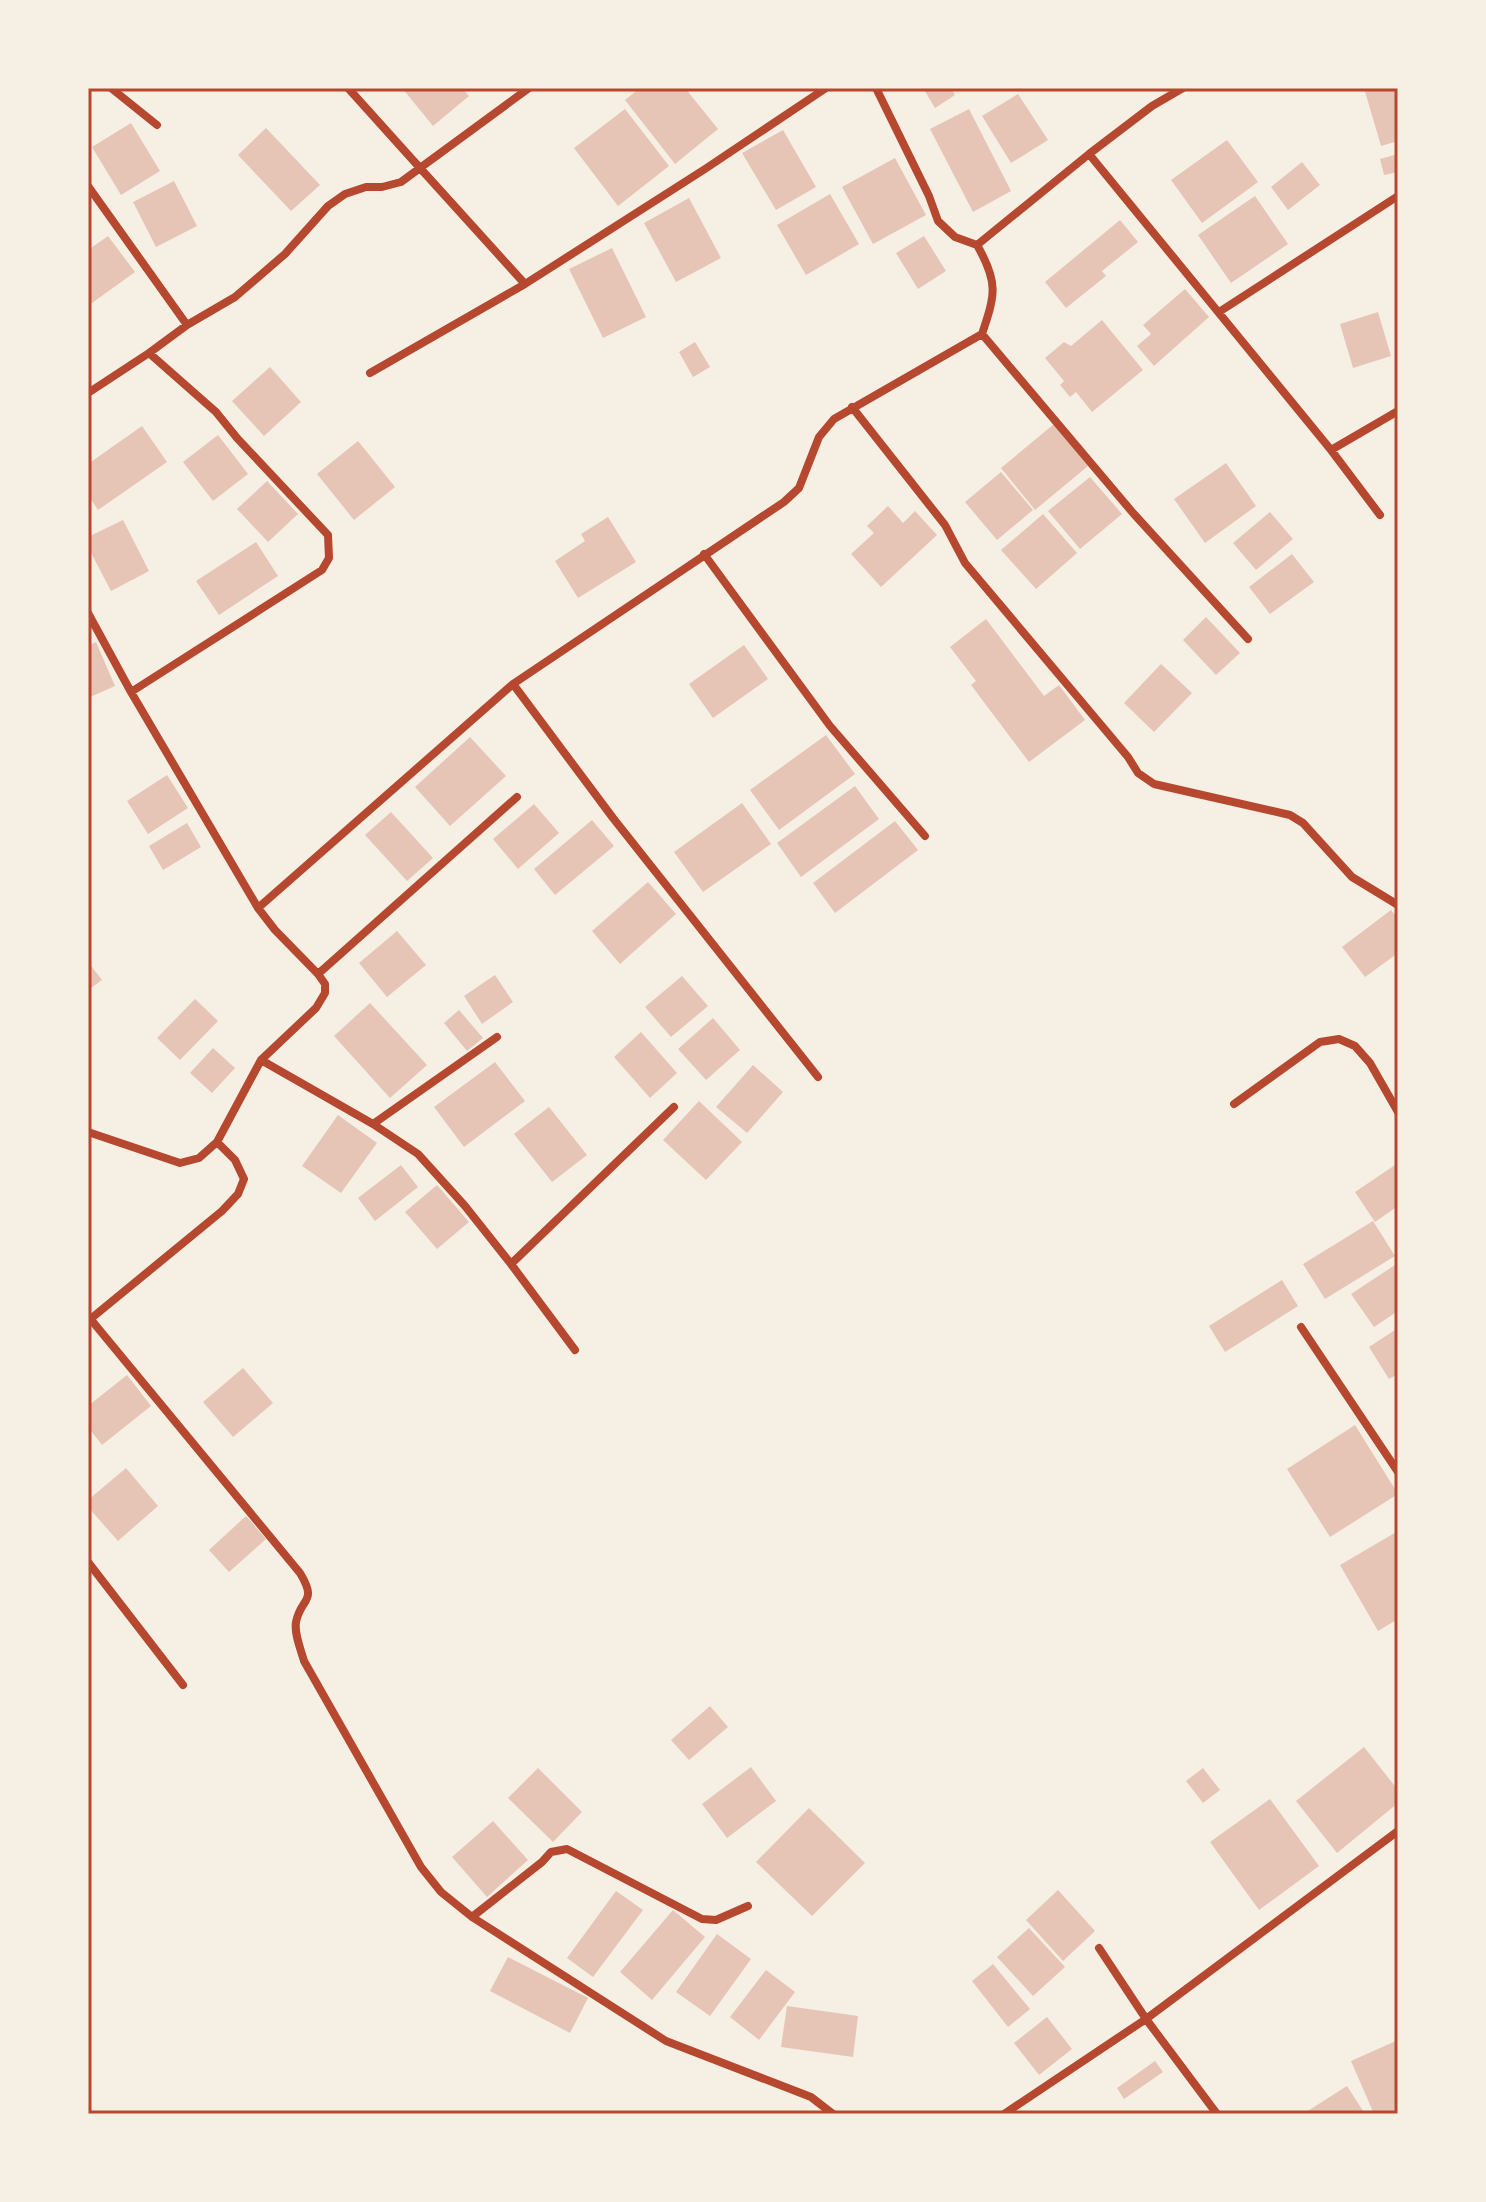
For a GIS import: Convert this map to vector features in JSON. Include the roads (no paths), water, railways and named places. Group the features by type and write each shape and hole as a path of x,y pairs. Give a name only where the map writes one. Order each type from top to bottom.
{"street":[{"path":"111,88 157,125"},
{"path":"348,88 525,284"},
{"path":"88,393 187,325 235,297 285,254 328,206 345,194 366,187 401,182 529,88"},
{"path":"370,373 525,284 826,88"},
{"path":"258,908 513,684 784,502 799,488 819,437 834,419 982,334 992,302 993,282 988,264 977,245 955,237 938,221 929,196 876,88"},
{"path":"977,245 1089,154 1177,89"},
{"path":"1089,154 1331,450 1380,515"},
{"path":"88,186 187,325"},
{"path":"1219,312 1398,196"},
{"path":"982,334 1133,513 1248,639"},
{"path":"131,692 322,570 329,558 328,535 216,412 149,353"},
{"path":"852,407 945,525 965,563 1128,757 1138,773 1164,787 1290,815 1303,823 1352,877 1398,905"},
{"path":"1331,450 1398,411"},
{"path":"704,554 830,726 925,836"},
{"path":"88,613 258,908 325,984 325,993 316,1008 261,1060 217,1142 199,1158 180,1163 88,1132"},
{"path":"513,684 613,818 818,1077"},
{"path":"318,974 517,797"},
{"path":"373,1124 497,1037"},
{"path":"1234,1104 1320,1042 1339,1039 1355,1046 1370,1063 1398,1112"},
{"path":"261,1060 373,1124 418,1154 465,1206 575,1350"},
{"path":"511,1264 674,1107"},
{"path":"217,1142 235,1160 244,1179 238,1194 222,1211 89,1318 308,1585 308,1598 296,1622 304,1661 421,1867 441,1892 472,1917 666,2041 811,2097 833,2114"},
{"path":"1301,1327 1398,1472"},
{"path":"88,1562 183,1685"},
{"path":"1004,2114 1146,2019 1398,1831"},
{"path":"472,1917 551,1852 567,1849 702,1919 716,1920 748,1906"},
{"path":"1099,1948 1146,2019 1217,2114"}]}
